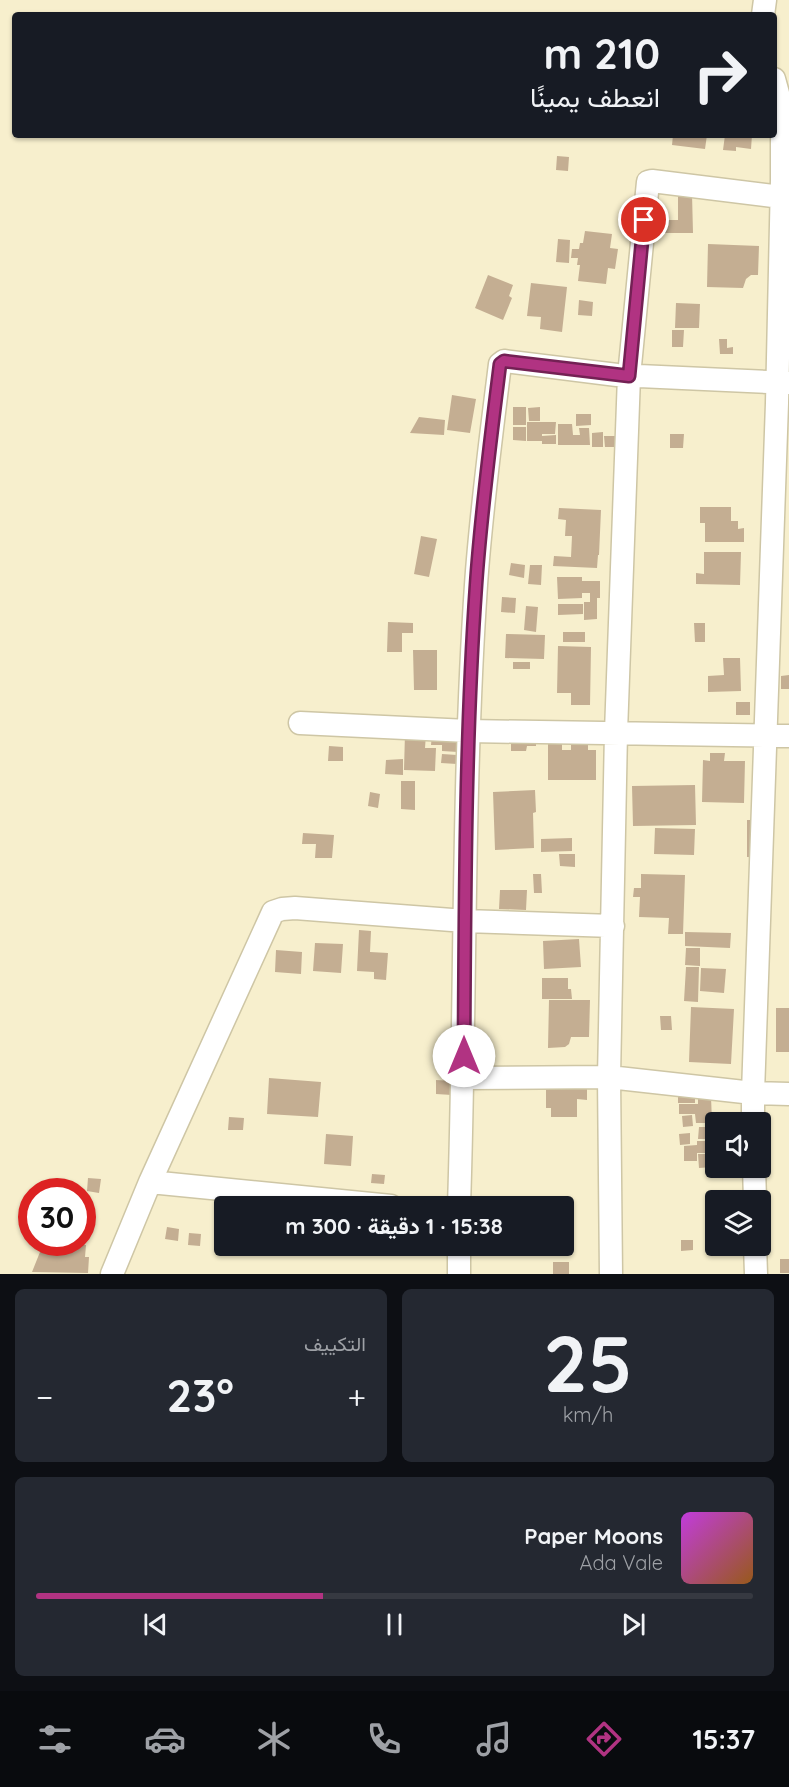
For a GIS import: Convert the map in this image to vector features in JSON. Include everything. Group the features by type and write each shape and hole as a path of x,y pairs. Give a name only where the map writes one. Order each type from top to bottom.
{"street":[{"path":"753,1112 764,735 783,383 782,119 777,91"},
{"path":"610,1274 609,1077 614,926 616,732 629,376 648,182 782,197"},
{"path":"459,1196 464,1078 468,731 481,519 500,364 504,361 629,376 783,383"},
{"path":"300,723 468,731 789,736"},
{"path":"112,1274 150,1182 273,912 295,908 465,921 614,926"},
{"path":"464,1078 609,1077 753,1093 789,1094"},
{"path":"150,1182 291,1196"},
{"path":"459,1256 459,1274"},
{"path":"755,1256 756,1274"}],"building":[{"path":"673,138 707,138 705,149 672,145"},
{"path":"725,138 752,138 751,149 736,147 736,151 723,150"},
{"path":"557,156 569,157 568,171 556,170"},
{"path":"678,194 692,194 693,233 662,233 662,220 678,220"},
{"path":"585,231 612,234 610,248 618,249 615,269 608,268 606,284 578,281 580,265 577,265 578,258 571,258 572,249 579,249 580,243 583,243"},
{"path":"558,239 570,240 569,263 556,262"},
{"path":"708,244 759,246 758,275 751,275 746,279 743,288 707,287"},
{"path":"488,275 513,285 509,296 512,298 503,320 475,308"},
{"path":"531,283 567,287 562,332 540,329 541,317 527,316"},
{"path":"579,300 593,302 592,316 578,315"},
{"path":"676,303 700,304 699,328 675,328"},
{"path":"672,330 684,330 683,347 672,347"},
{"path":"719,339 727,339 727,348 733,347 733,354 720,354"},
{"path":"452,395 476,399 470,433 447,430"},
{"path":"513,407 526,407 526,425 513,425"},
{"path":"540,407 540,421 529,421 528,408"},
{"path":"576,414 591,414 591,425 576,426"},
{"path":"419,417 445,420 444,435 410,433"},
{"path":"527,422 556,422 555,434 542,434 542,436 556,435 556,444 527,441"},
{"path":"558,424 572,424 573,435 580,435 579,428 589,428 590,445 558,445"},
{"path":"513,427 526,427 526,441 513,440"},
{"path":"603,432 603,447 592,447 592,433"},
{"path":"670,434 684,434 683,448 670,448"},
{"path":"604,436 622,436 622,447 605,447"},
{"path":"700,507 731,507 731,521 738,521 738,529 744,528 744,542 705,542 705,523 700,523"},
{"path":"559,508 601,510 597,568 553,566 554,556 571,557 572,536 565,536 566,520 558,519"},
{"path":"421,536 437,539 429,577 414,574"},
{"path":"704,552 741,552 740,585 696,584 696,573 704,574"},
{"path":"511,563 525,565 524,578 509,575"},
{"path":"530,565 542,565 541,585 528,584"},
{"path":"557,577 582,577 582,581 600,581 597,619 584,620 584,602 590,602 590,593 582,593 582,598 558,599"},
{"path":"502,597 516,598 515,613 501,612"},
{"path":"558,604 583,604 583,614 558,615"},
{"path":"526,606 538,607 536,632 524,630"},
{"path":"388,622 413,623 413,633 402,633 402,652 387,652"},
{"path":"694,623 705,623 705,642 695,642"},
{"path":"563,632 585,632 585,642 563,642"},
{"path":"506,634 545,635 544,659 505,658"},
{"path":"558,646 591,647 590,705 571,705 571,693 557,693"},
{"path":"413,650 437,650 437,690 414,690"},
{"path":"723,658 740,658 741,691 708,692 708,676 724,675"},
{"path":"513,662 530,662 530,669 513,669"},
{"path":"789,675 789,689 781,689 781,676"},
{"path":"736,702 750,702 750,715 736,715"},
{"path":"405,733 426,734 425,748 436,748 435,771 404,770"},
{"path":"432,734 459,735 458,752 442,751 442,745 431,745"},
{"path":"511,735 536,735 536,746 527,746 526,751 511,751"},
{"path":"548,740 562,740 562,750 571,750 571,742 588,742 588,750 596,750 596,780 548,780"},
{"path":"329,746 343,747 343,761 328,761"},
{"path":"710,753 725,753 724,761 745,761 744,803 702,802 703,760 710,761"},
{"path":"442,754 457,755 457,764 441,763"},
{"path":"403,759 403,775 385,774 386,760"},
{"path":"401,781 415,781 415,810 401,809"},
{"path":"695,785 696,825 633,826 632,786"},
{"path":"535,790 534,848 495,850 493,792"},
{"path":"370,792 380,794 378,808 368,806"},
{"path":"747,820 757,820 756,857 747,857"},
{"path":"655,828 695,829 694,855 654,854"},
{"path":"303,833 334,835 332,858 315,858 316,844 302,844"},
{"path":"572,838 572,851 541,852 541,839"},
{"path":"559,854 575,854 575,867 560,866"},
{"path":"533,874 541,874 542,893 534,893"},
{"path":"641,874 685,875 683,934 668,934 669,918 639,917 640,897 633,897 634,888 641,888"},
{"path":"500,890 527,890 526,910 499,909"},
{"path":"359,930 371,931 370,952 388,953 386,980 374,979 374,972 357,971"},
{"path":"685,932 731,933 730,948 685,946"},
{"path":"579,939 581,967 544,969 543,941"},
{"path":"315,943 343,944 341,973 313,971"},
{"path":"686,948 700,948 700,966 685,965"},
{"path":"276,950 302,952 301,974 275,972"},
{"path":"686,967 699,967 698,1002 684,1001"},
{"path":"701,968 726,969 724,993 700,991"},
{"path":"542,978 568,978 568,989 571,989 572,999 542,999"},
{"path":"549,1000 590,1000 589,1037 571,1037 569,1044 565,1047 548,1048"},
{"path":"691,1007 734,1009 731,1064 689,1062"},
{"path":"776,1008 789,1008 789,1052 776,1052"},
{"path":"660,1016 671,1016 672,1030 661,1030"},
{"path":"269,1078 321,1082 318,1117 267,1114"},
{"path":"436,1080 452,1081 452,1095 436,1094"},
{"path":"546,1083 587,1083 587,1100 577,1099 577,1117 551,1117 551,1108 546,1108"},
{"path":"678,1093 695,1093 695,1103 678,1103"},
{"path":"698,1096 711,1096 712,1112 705,1112 705,1123 696,1123 695,1114 679,1114 679,1104 698,1104"},
{"path":"692,1115 693,1126 683,1127 682,1116"},
{"path":"229,1117 244,1118 243,1130 228,1130"},
{"path":"699,1127 705,1127 705,1139 698,1139"},
{"path":"690,1133 690,1144 680,1145 679,1134"},
{"path":"326,1134 353,1136 351,1166 324,1164"},
{"path":"697,1141 705,1141 705,1153 697,1153 697,1161 684,1161 684,1146 697,1145"},
{"path":"698,1154 705,1154 705,1168 699,1168"},
{"path":"372,1174 385,1175 384,1184 371,1183"},
{"path":"96,1179 101,1179 99,1193 96,1192"},
{"path":"167,1227 179,1229 178,1241 165,1239"},
{"path":"189,1233 201,1234 200,1246 188,1245"},
{"path":"681,1240 693,1240 693,1250 681,1251"},
{"path":"38,1256 89,1257 88,1273 32,1272"},
{"path":"780,1259 789,1259 789,1273 780,1273"},
{"path":"553,1262 569,1262 569,1274 553,1274"}],"route":[{"path":"464,1056 468,731 481,519 500,362 629,376 644,220"}]}
